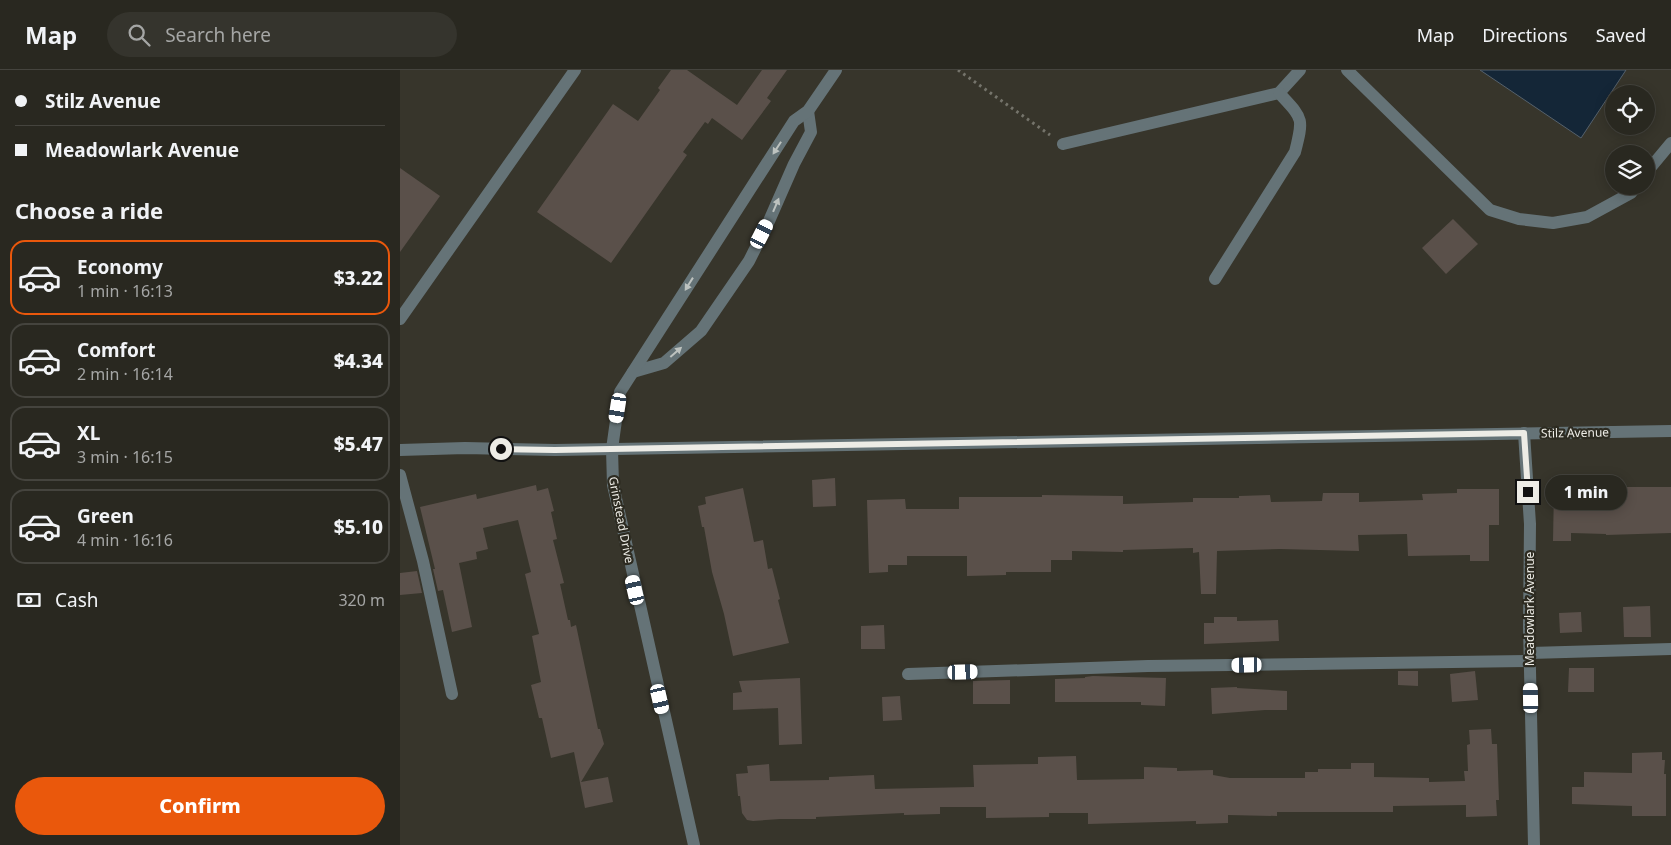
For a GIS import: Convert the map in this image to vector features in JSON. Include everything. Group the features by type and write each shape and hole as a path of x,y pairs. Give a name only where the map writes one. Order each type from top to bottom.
{"street":[{"path":"400,319 576,70"},
{"name":"Grinstead Drive","path":"694,845 613,485 612,449 620,392 794,121 808,111 836,70"},
{"path":"1063,144 1279,93 1300,70"},
{"path":"1347,70 1490,210 1518,219 1553,223 1587,218 1627,195"},
{"path":"1215,279 1295,152 1301,129 1299,115 1279,93"},
{"path":"633,372 664,363 701,331 749,261 811,132 808,111"},
{"path":"1655,162 1671,143"},
{"name":"Stilz Avenue","path":"400,450 612,449 1671,431"},
{"name":"Meadowlark Avenue","path":"1524,433 1530,524 1530,657 1534,845"},
{"path":"400,475 423,561 452,694"},
{"path":"908,674 1530,657 1671,649"}],"path":[{"path":"958,70 1063,144"}],"water":[{"path":"1480,70 1626,70 1616,85 1605,85 1605,102 1581,138"}],"building":[{"path":"671,70 687,70 737,105 762,70 787,70 767,98 771,101 742,140 712,118 708,124 705,122 683,152 687,155 611,263 537,212 613,104 638,121 660,90 658,88"},
{"path":"400,168 440,196 400,252"},
{"path":"1453,219 1478,244 1446,274 1422,248"},
{"path":"835,478 836,506 813,507 812,480"},
{"path":"536,485 537,491 548,488 554,511 551,512 557,539 553,540 564,583 560,584 568,620 570,620 571,627 576,625 598,729 600,729 604,744 581,782 608,777 613,802 585,808 574,752 551,758 542,718 539,718 531,685 541,682 532,636 539,634 525,574 531,572 518,520 483,528 488,549 476,552 477,559 459,563 472,627 452,632 443,590 438,591 433,569 435,569 420,507 476,494 477,499"},
{"path":"1671,487 1671,533 1606,535 1571,533 1571,541 1553,541 1554,488"},
{"path":"743,488 754,542 763,540 768,569 772,568 789,643 733,656 698,506 706,504 705,497"},
{"path":"1457,489 1499,489 1499,525 1489,525 1489,561 1470,561 1470,555 1408,556 1407,534 1358,535 1359,551 1280,549 1217,551 1216,594 1201,594 1199,552 1193,553 1193,548 1123,550 1123,552 1072,551 1072,560 1051,560 1051,572 1006,572 1006,575 967,576 967,556 907,556 907,565 888,565 888,572 869,573 867,500 905,499 906,509 959,509 959,497 1123,496 1123,504 1193,502 1193,498 1239,498 1239,496 1270,495 1271,502 1322,501 1323,493 1359,493 1359,502 1423,500 1422,494 1457,493"},
{"path":"417,571 422,593 400,595 400,573"},
{"path":"1650,606 1651,637 1624,637 1623,607"},
{"path":"1581,612 1582,632 1560,633 1559,613"},
{"path":"1214,617 1237,617 1237,621 1278,620 1279,641 1204,644 1204,623 1214,623"},
{"path":"884,625 885,649 861,649 861,626"},
{"path":"1569,668 1594,668 1594,692 1568,692"},
{"path":"1398,671 1418,671 1418,686 1398,685"},
{"path":"1475,671 1478,700 1452,702 1450,674"},
{"path":"1093,676 1166,678 1165,706 1141,705 1141,702 1055,702 1055,679"},
{"path":"800,678 802,744 779,745 778,708 733,710 733,693 742,692 739,681"},
{"path":"1010,680 1010,704 973,704 973,681"},
{"path":"1237,687 1287,691 1287,710 1212,714 1211,688"},
{"path":"900,696 902,720 883,721 882,697"},
{"path":"1491,729 1492,744 1497,744 1499,800 1496,800 1497,816 1466,817 1466,805 1393,806 1393,812 1277,812 1277,816 1228,815 1228,823 1196,824 1196,821 1088,824 1088,813 1049,813 1049,817 986,818 986,807 940,807 940,814 904,815 904,813 753,821 747,820 742,813 736,774 748,773 747,766 769,764 770,781 829,780 829,777 874,775 875,789 974,787 973,765 1038,764 1038,757 1076,756 1077,780 1144,779 1144,767 1177,768 1177,771 1213,770 1213,775 1230,778 1305,778 1305,772 1318,772 1318,769 1351,769 1351,763 1374,763 1374,777 1429,778 1429,782 1465,781 1464,771 1468,771 1467,745 1470,744 1469,730"},
{"path":"1662,752 1662,760 1665,760 1664,774 1666,774 1666,816 1632,816 1632,806 1572,804 1572,787 1584,787 1584,772 1632,773 1632,753"}],"route":[{"path":"501,449 555,450 1524,433 1528,492"}]}
